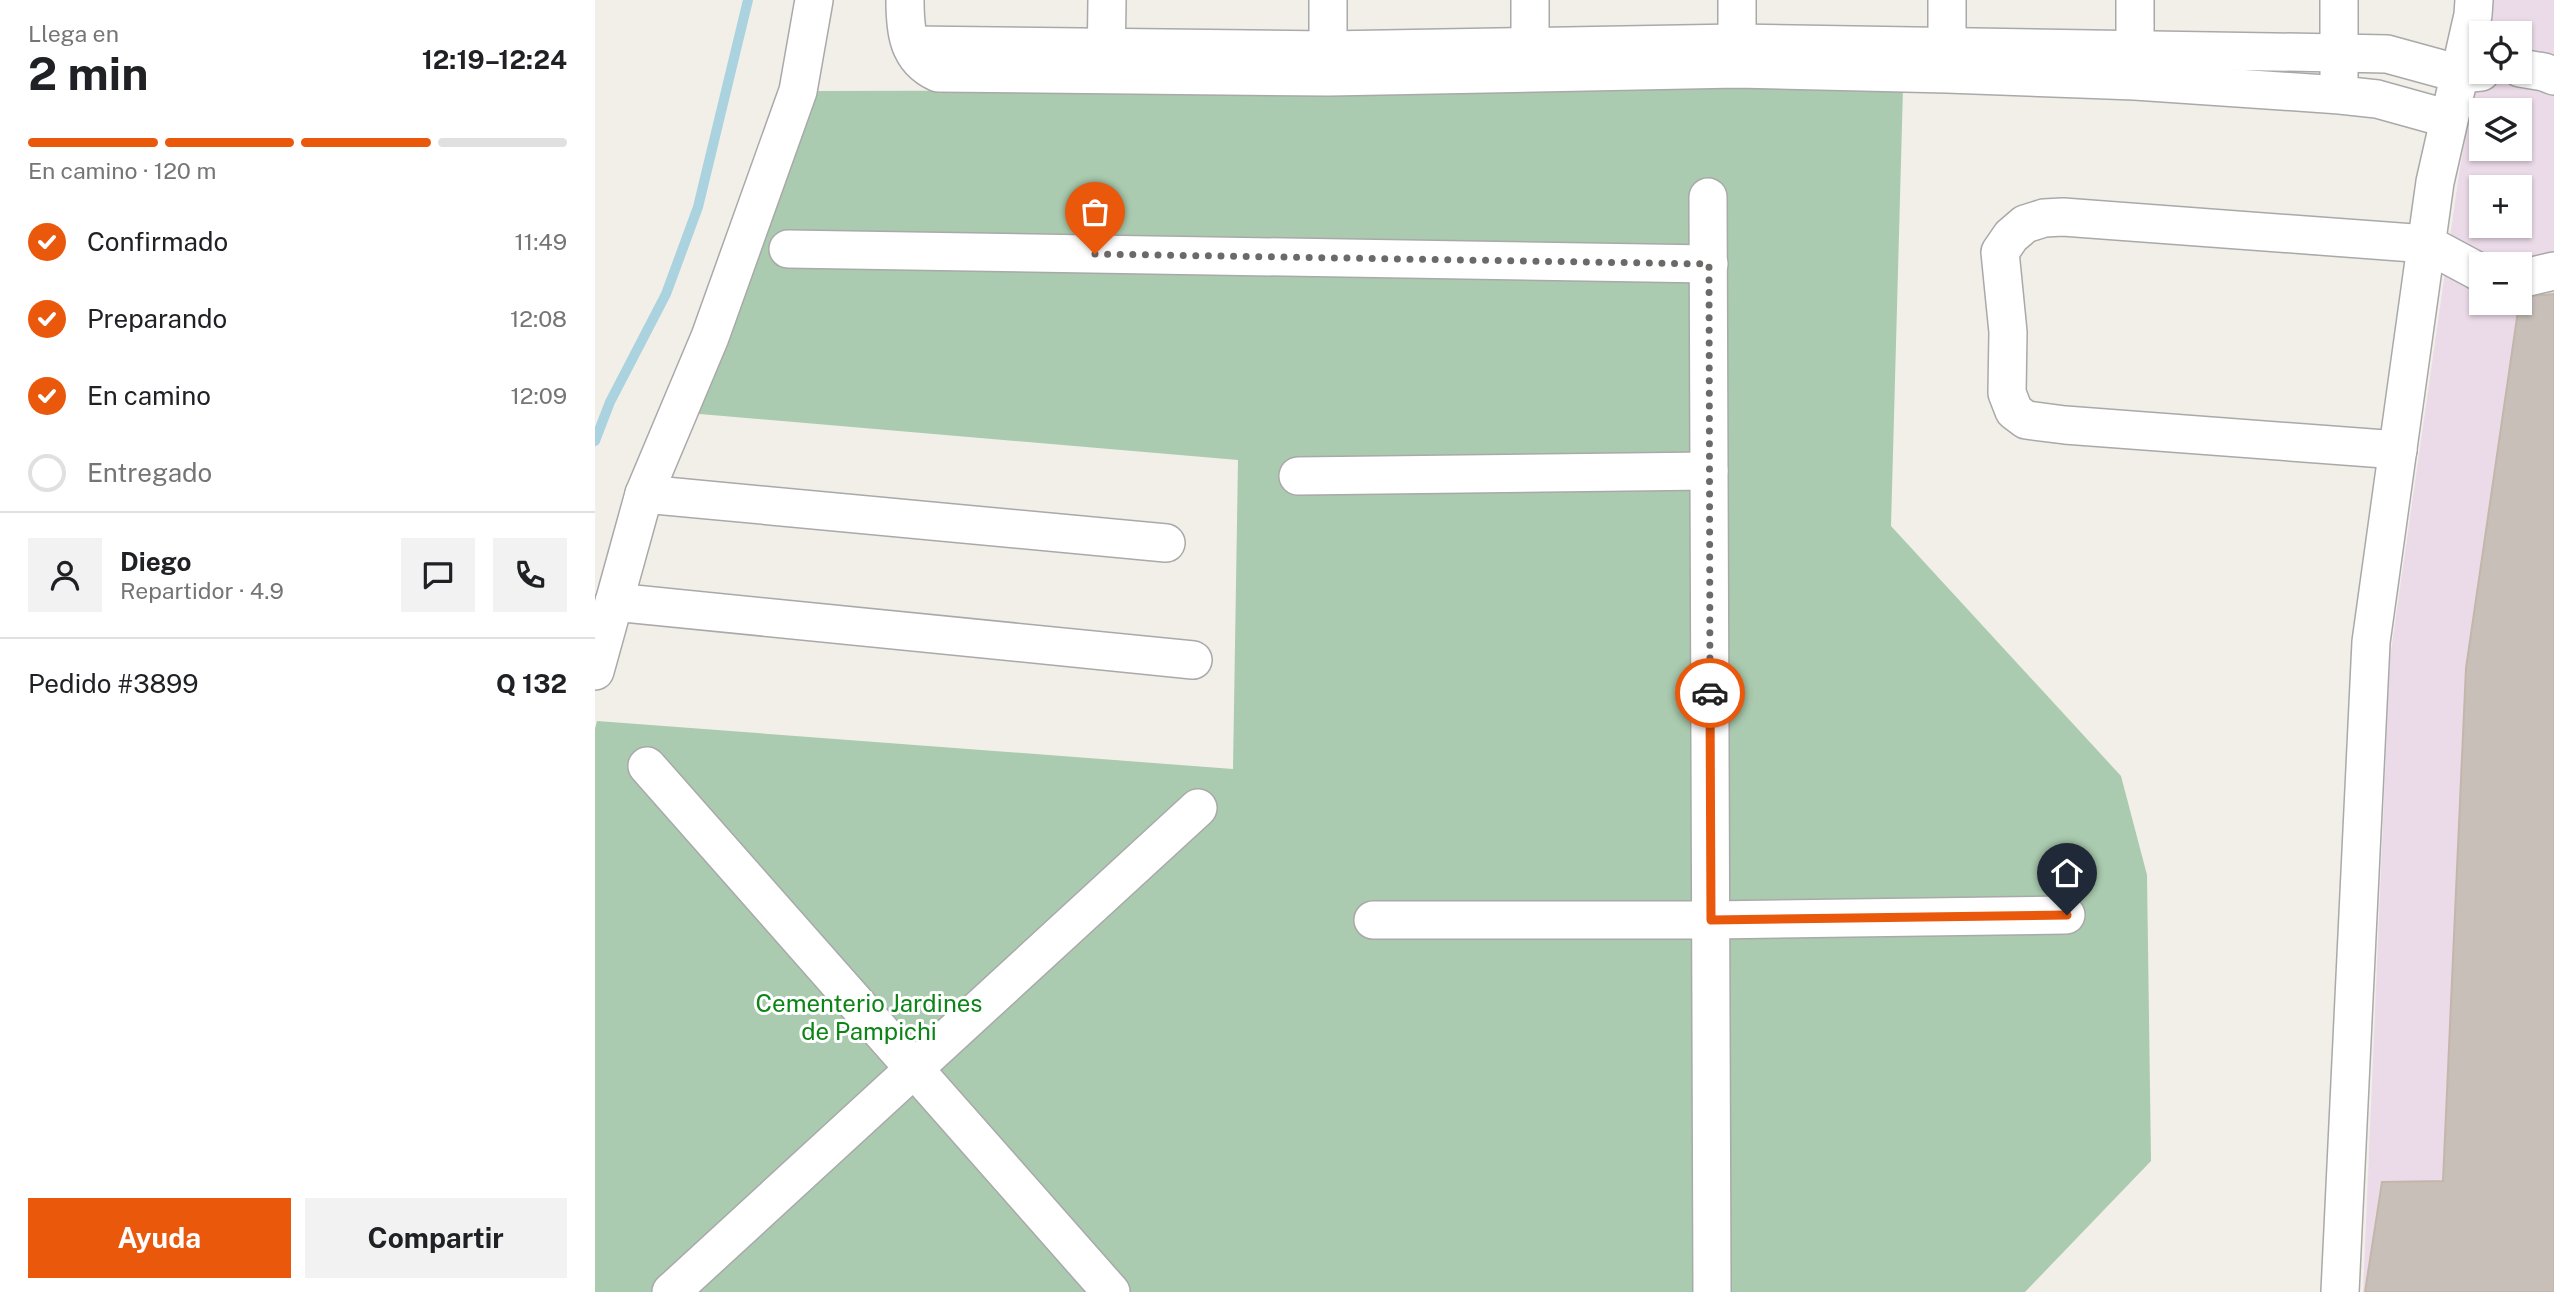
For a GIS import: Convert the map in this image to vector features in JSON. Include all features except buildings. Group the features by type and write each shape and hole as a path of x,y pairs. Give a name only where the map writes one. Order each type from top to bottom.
{"street":[{"path":"595,671 644,494 710,337 798,91 814,0"},
{"path":"905,0 905,32 911,45 1106,62 1328,64 1737,56 2135,66 2339,53 2387,54 2469,73"},
{"path":"1106,62 1107,0"},
{"path":"1328,0 1328,64"},
{"path":"1530,0 1530,60"},
{"path":"1737,0 1737,56"},
{"path":"1947,0 1947,61"},
{"path":"2135,0 2135,66"},
{"path":"2339,0 2340,95"},
{"path":"2473,21 2474,0"},
{"path":"2135,66 2377,99 2449,119"},
{"path":"2532,70 2554,76"},
{"path":"2340,1292 2371,642 2435,182 2449,119 2469,77"},
{"path":"1708,197 1711,1292"},
{"path":"2398,450 2026,420 2014,411 2007,393 2008,332 2000,252 2011,236 2025,224 2043,218 2427,244 2469,266"},
{"path":"788,249 1709,264"},
{"path":"2532,276 2554,271"},
{"path":"1298,476 1709,471"},
{"path":"644,494 1166,543"},
{"path":"614,602 1193,660"},
{"path":"647,766 1111,1292"},
{"path":"671,1292 1198,808"},
{"path":"1373,920 1711,920 2067,915"}],"shaded area":[{"path":"2490,0 2554,0 2554,1292 2363,1292 2390,658 2469,116 2469,161 2532,161 2532,98 2472,98 2475,84 2532,84 2532,21 2486,21"}],"green space":[{"name":"Cementerio Jardines de Pampichi","path":"1903,88 1891,526 2121,776 2147,875 2151,1161 2025,1292 595,1292 597,721 1233,769 1238,460 688,413 813,91"}],"waterway":[{"path":"595,441 610,402 666,294 698,207 748,0"}],"way so far":[{"path":"1095,254 1709,264 1710,693"}],"route":[{"path":"1710,693 1711,920 2067,915"}]}
